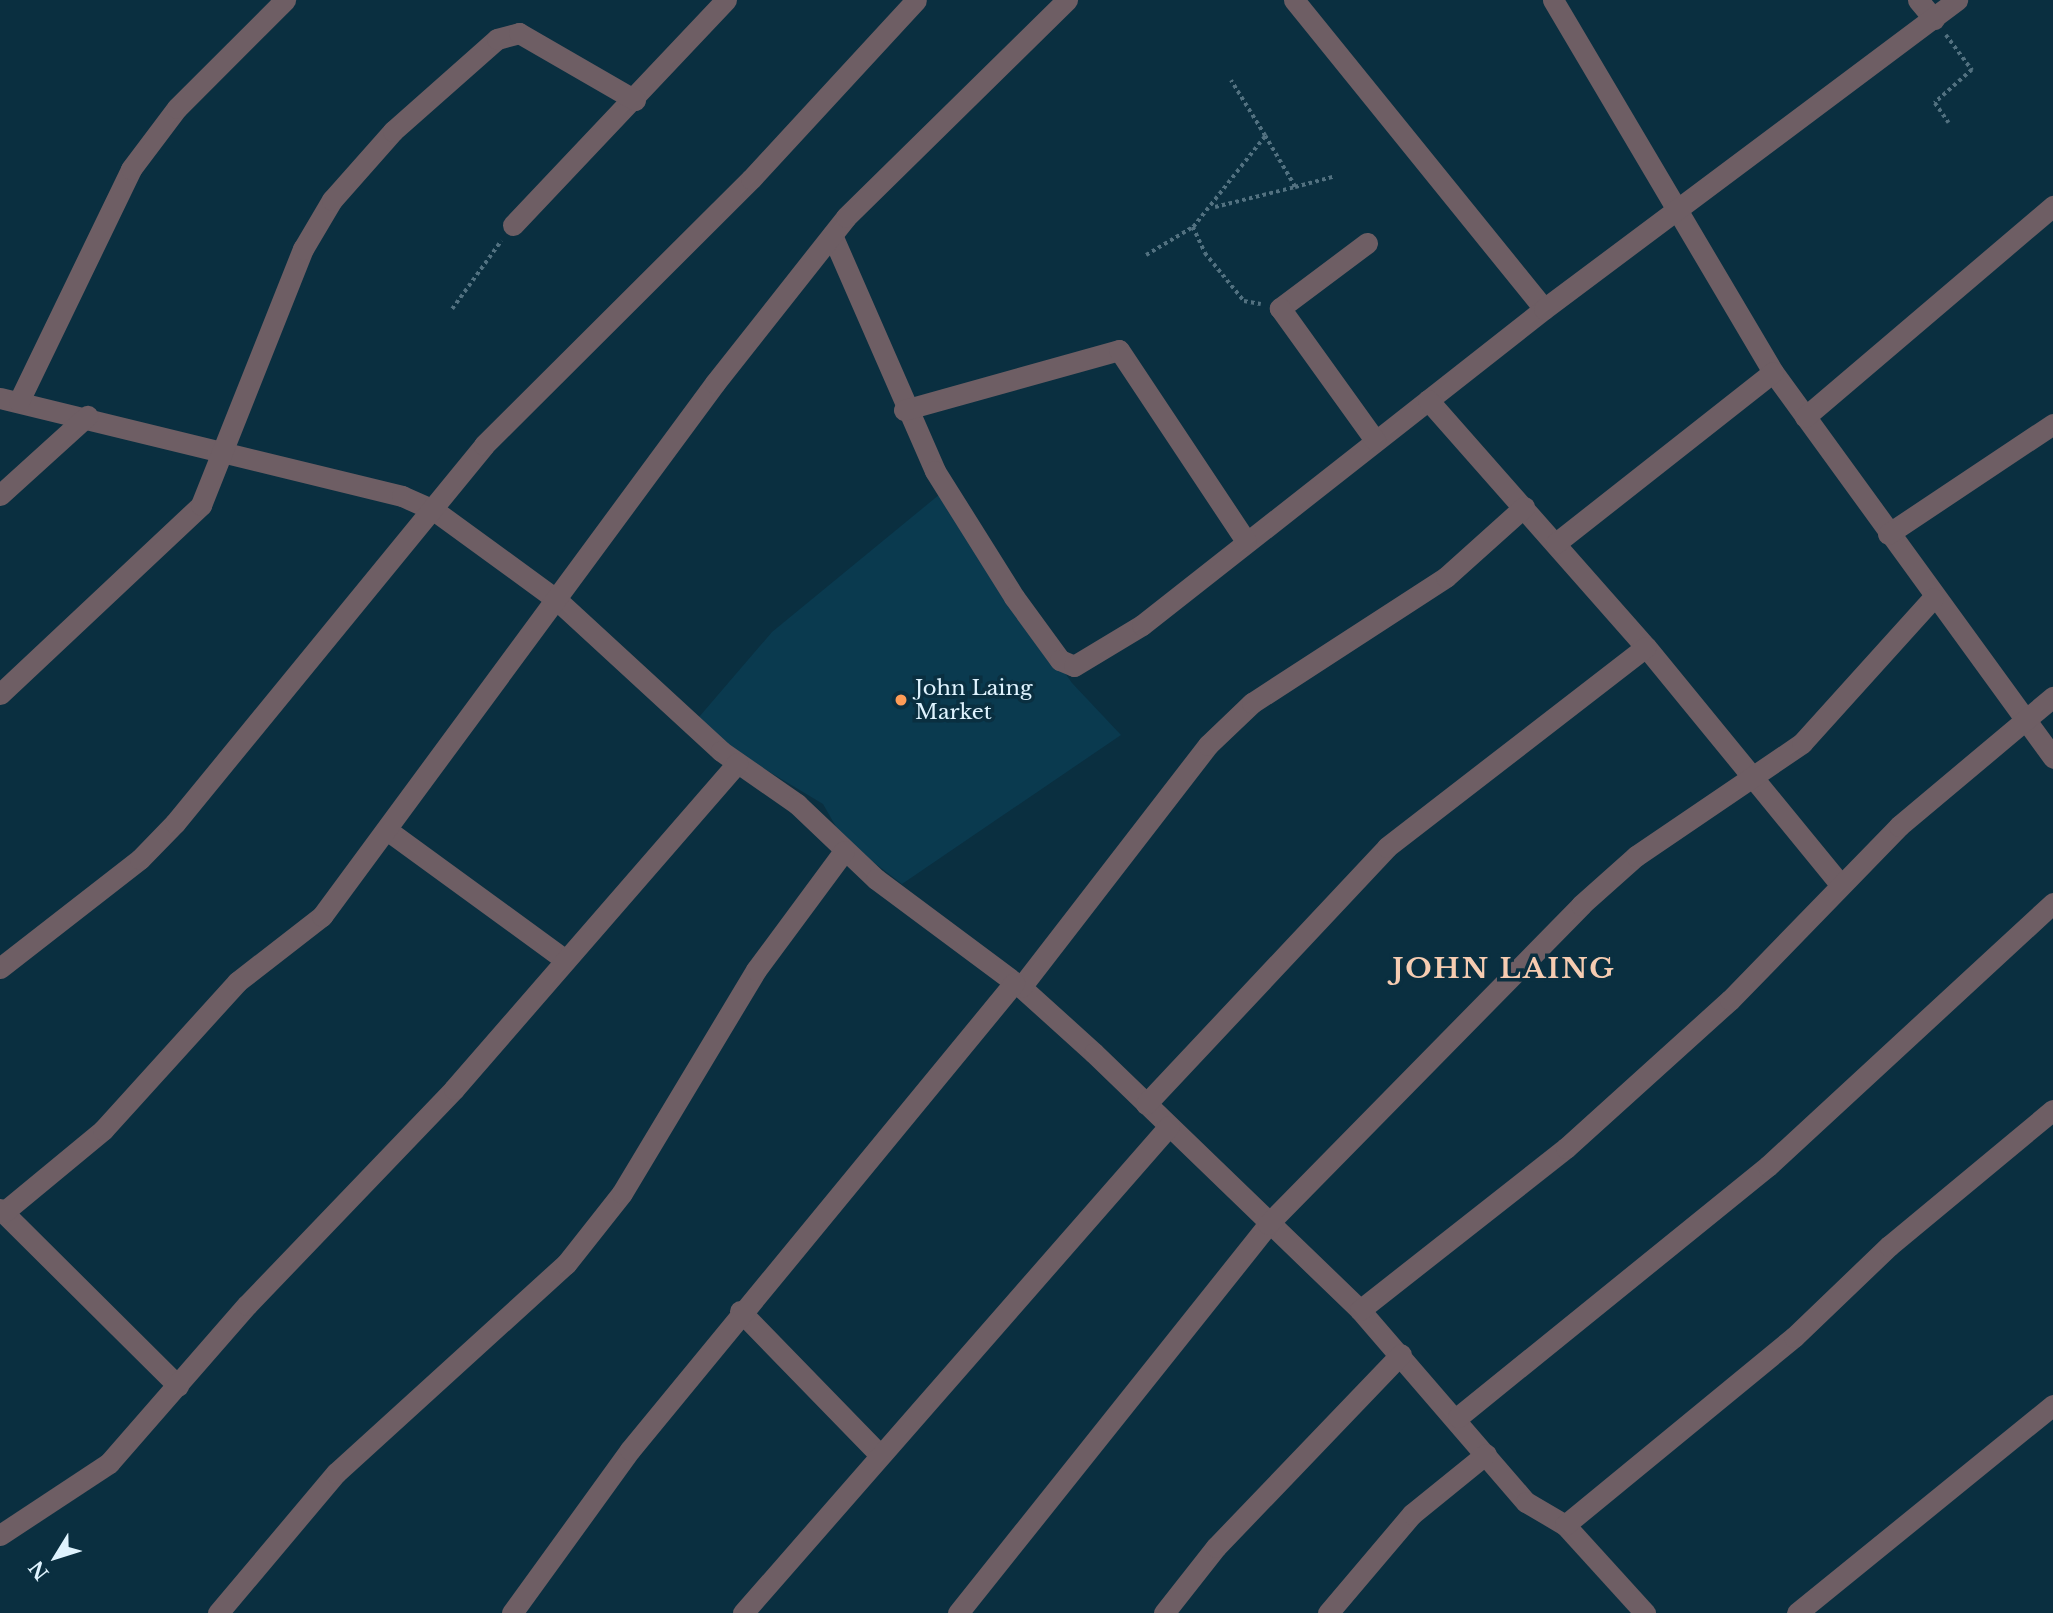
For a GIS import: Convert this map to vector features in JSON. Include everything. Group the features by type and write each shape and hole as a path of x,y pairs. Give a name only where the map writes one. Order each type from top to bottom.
{"street":[{"path":"285,0 177,108 131,169 10,399 402,496 435,511 557,600 737,763 797,804 844,851 1018,985 1146,1104 1360,1310 1458,1417 1534,1510 1565,1525 1632,1609"},
{"path":"513,225 635,100 726,0"},
{"path":"0,968 167,832 529,397 751,179 916,0"},
{"path":"177,1387 2,1211 103,1130 237,982 322,916 832,235 1066,0"},
{"path":"1294,0 1544,309"},
{"path":"1553,0 1773,372 1933,598 2053,758"},
{"path":"1918,0 1934,19"},
{"path":"832,235 904,410 1014,597 1067,666 1124,638 1544,309 1680,213 1957,0"},
{"path":"0,694 177,531 201,505 277,303 332,200 393,131 498,39 519,33 539,39 635,100"},
{"path":"1805,417 2053,206"},
{"path":"1367,243 1280,308 1375,440"},
{"path":"904,410 1119,350 1246,541"},
{"path":"1556,543 1773,372"},
{"path":"1429,400 1646,647 1750,779 1839,883"},
{"path":"0,495 87,416"},
{"path":"1888,534 2053,424"},
{"path":"512,1613 740,1311 1018,985 1208,745 1252,703 1446,577 1524,507"},
{"path":"958,1613 1268,1224 1581,905 1636,856 1802,743 1933,598"},
{"path":"1146,1104 1387,847 1536,726 1646,647"},
{"path":"1360,1310 1566,1148 1730,1000 1839,883 2024,719 2053,697"},
{"path":"0,1535 109,1463 454,1089 564,958 671,845 737,763"},
{"path":"387,830 564,958"},
{"path":"218,1613 336,1473 566,1264 622,1193 756,970 844,851"},
{"path":"1458,1417 1768,1166 2053,903"},
{"path":"1565,1525 1794,1337 1889,1246 2053,1110"},
{"path":"743,1613 879,1454 1169,1126"},
{"path":"740,1311 879,1454"},
{"path":"1164,1613 1216,1547 1401,1354"},
{"path":"1797,1613 2053,1405"},
{"path":"1328,1613 1412,1514 1486,1454"}],"path":[{"path":"1934,19 1972,70 1935,103 1948,123"},
{"path":"1231,81 1295,187"},
{"path":"1146,255 1193,227 1213,208 1265,136"},
{"path":"1213,208 1333,177"},
{"path":"452,309 513,225"},
{"path":"1193,227 1205,253 1244,301 1280,308"}],"shaded area":[{"name":"John Laing Market","path":"940,494 1072,683 1121,735 902,884 843,839 823,804 733,750 699,717 772,632"}],"place":[{"name":"John Laing Market","path":"901,700"}],"district":[{"name":"JOHN LAING","path":"1504,969"}]}
